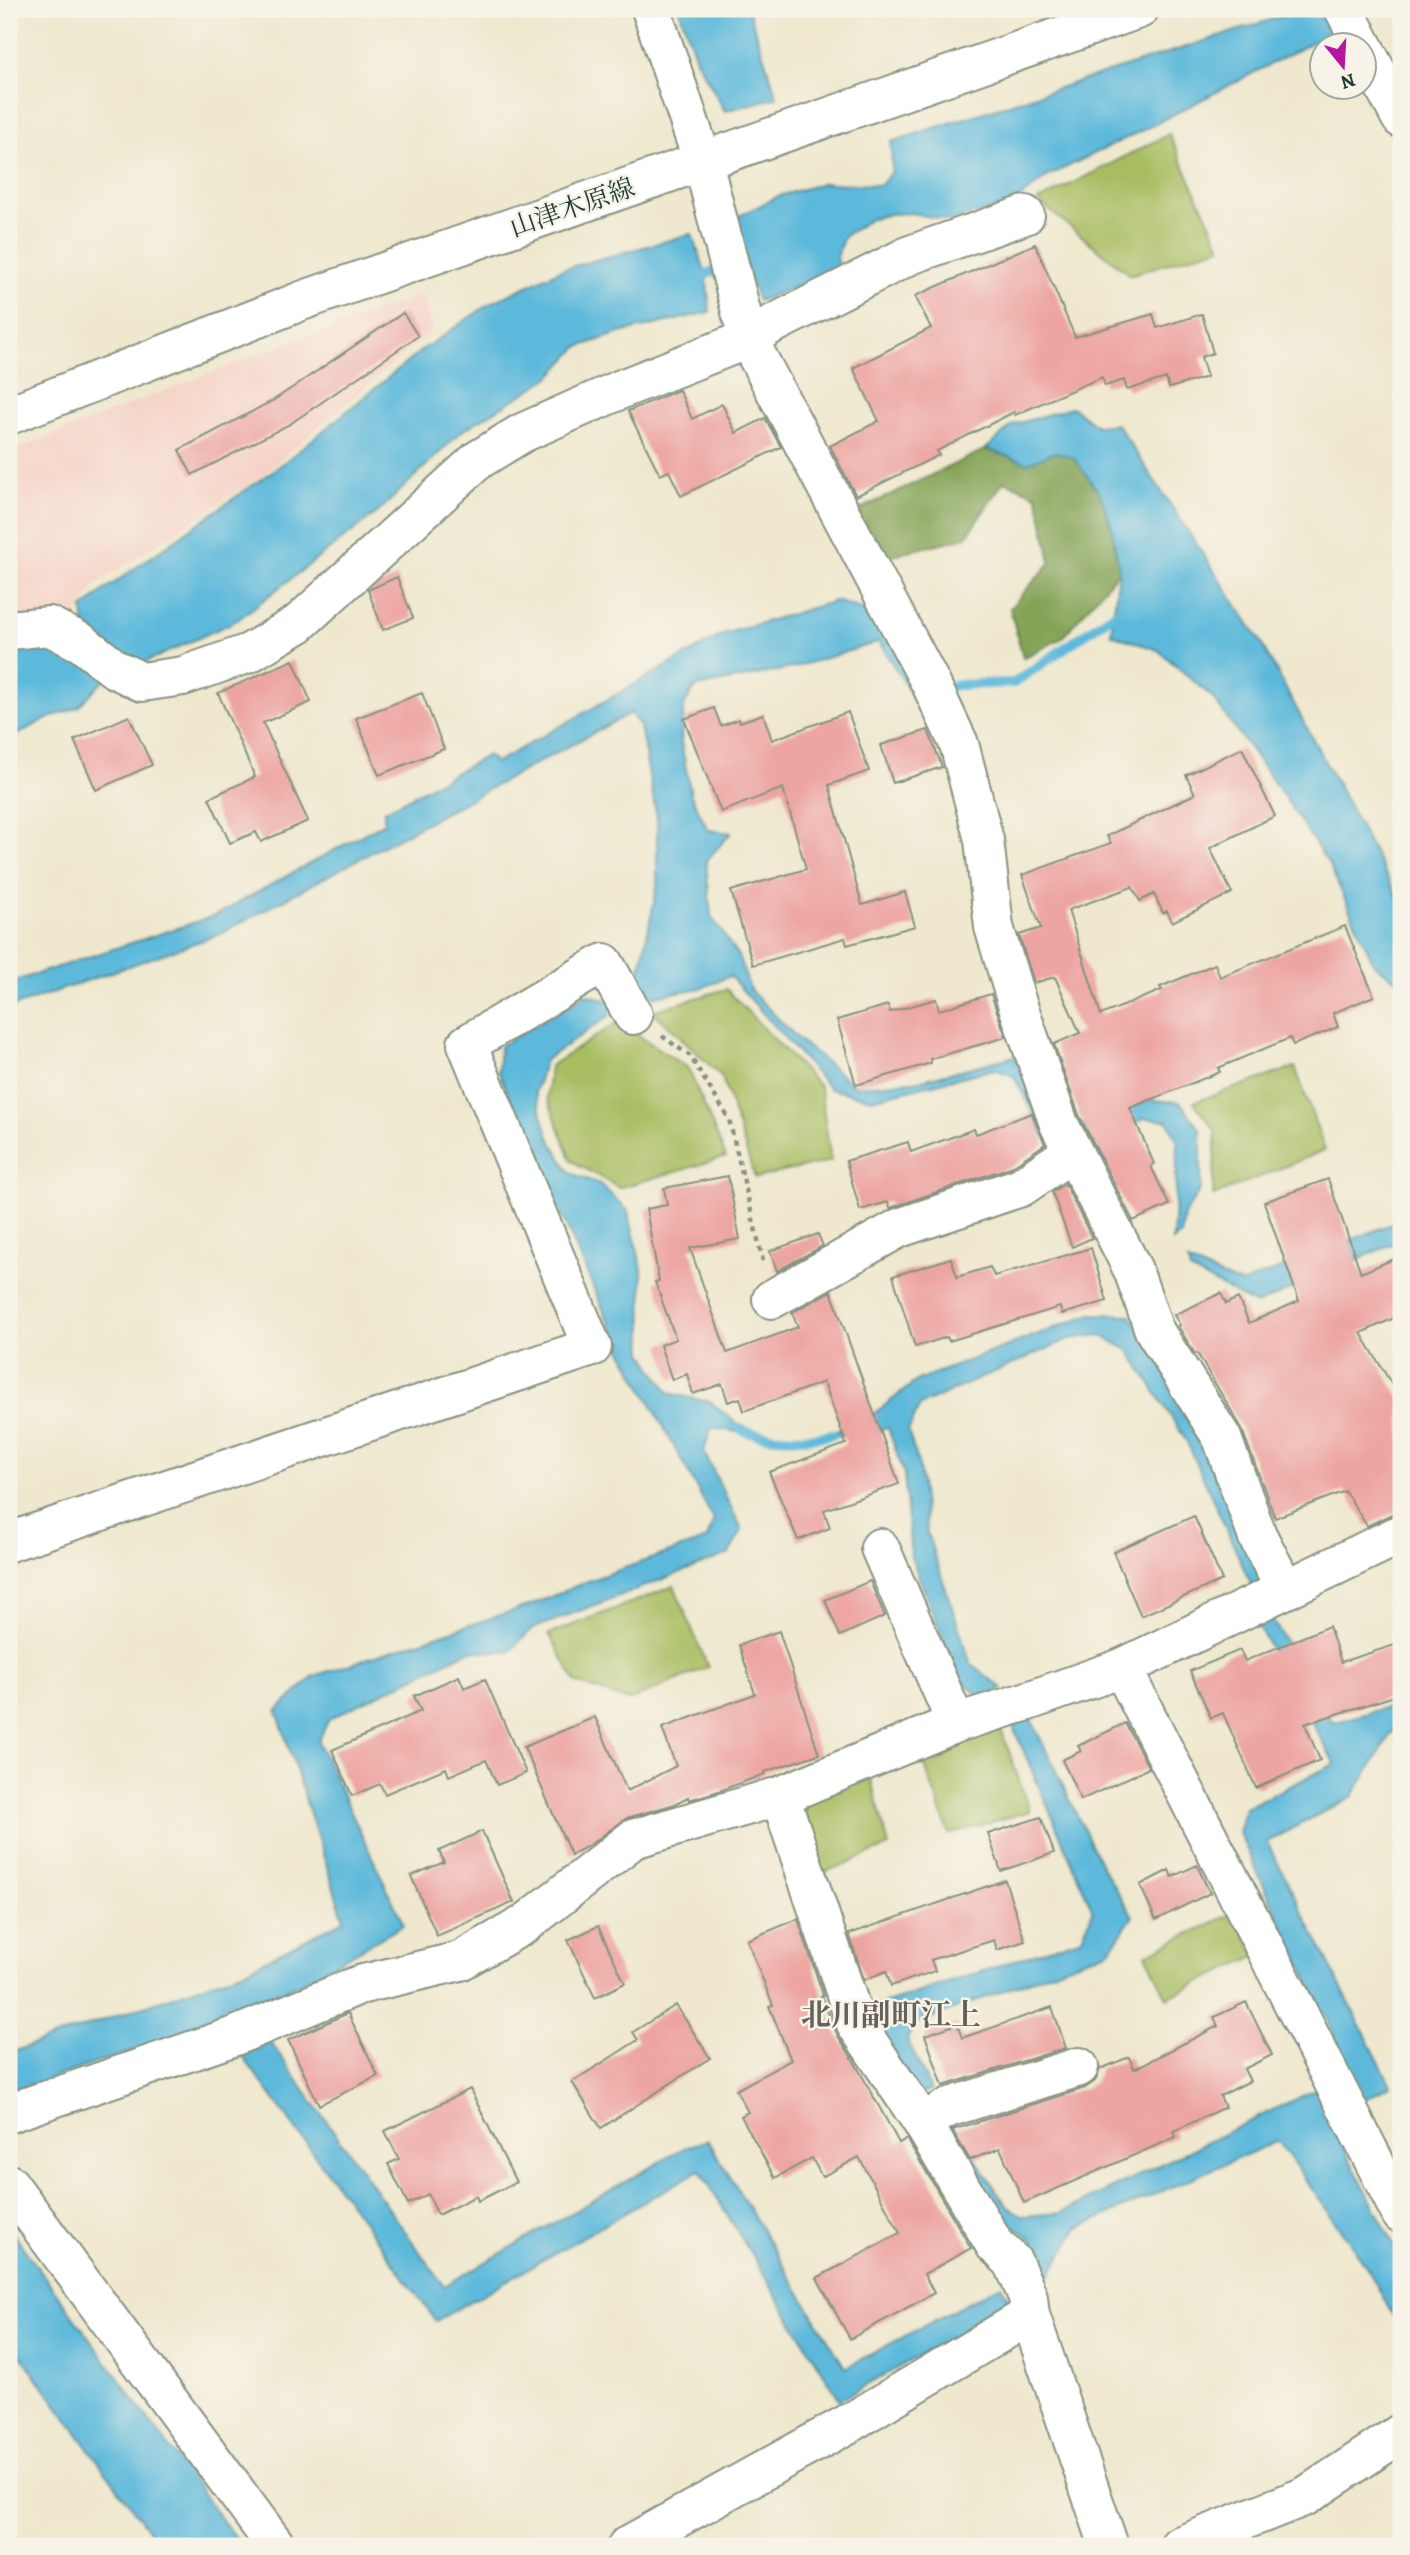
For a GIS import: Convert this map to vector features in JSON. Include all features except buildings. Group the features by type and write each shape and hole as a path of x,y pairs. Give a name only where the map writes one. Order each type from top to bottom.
{"street":[{"path":"651,9 703,162 748,339 934,691 959,744 984,840 994,927 1017,1003 1065,1138 1133,1270 1154,1331 1222,1438 1257,1535 1284,1589"},
{"name":"山津木原線","path":"9,415 304,300 1139,9"},
{"path":"1355,31 1401,118"},
{"path":"9,631 49,626 82,643 115,669 142,682 183,676 249,653 298,624 478,460 522,433 624,388 748,339 910,255 1025,215"},
{"path":"9,1542 592,1347 467,1044 604,963 625,1001"},
{"path":"772,1299 899,1228 1021,1187 1065,1138"},
{"path":"9,2113 250,2030 359,1985 460,1961 525,1924 633,1839 780,1796 974,1717 1122,1668 1401,1534"},
{"path":"880,1548 974,1717"},
{"path":"1122,1668 1401,2214"},
{"path":"780,1796 856,2024 936,2114 995,2245 1013,2262 1109,2546"},
{"path":"936,2114 1079,2067"},
{"path":"9,2184 276,2546"},
{"path":"627,2546 853,2421 1025,2295"},
{"path":"1179,2546 1306,2496 1401,2433"}],"path":[{"path":"625,1001 690,1056 729,1119 772,1299"}],"shaded area":[{"path":"423,295 432,330 261,476 96,584 73,623 9,623 9,452 259,354"}],"green space":[{"path":"1169,134 1221,247 1130,275 1038,201"},
{"path":"986,449 1028,463 1055,452 1075,458 1100,494 1112,528 1119,571 1062,638 1023,658 1010,608 1051,562 1037,495 1004,481 966,537 877,559 854,512"},
{"path":"726,989 820,1087 831,1161 755,1178 722,1077 653,1011"},
{"path":"618,1022 688,1068 726,1157 619,1188 572,1161 547,1097 550,1066"},
{"path":"1295,1067 1325,1150 1213,1196 1216,1132 1194,1102"},
{"path":"674,1586 708,1667 629,1701 576,1683 549,1634"},
{"path":"1001,1729 1030,1811 949,1834 921,1755"},
{"path":"869,1772 889,1846 818,1875 792,1804"},
{"path":"1235,1912 1256,1956 1167,1998 1146,1954"}],"water":[{"path":"679,9 748,9 777,97 725,111 696,59"},
{"path":"1304,9 1319,9 1336,30 1308,32 1308,45 1048,176 1012,204 951,221 912,213 890,214 871,219 844,236 837,255 838,271 758,301 744,263 735,218 779,196 824,183 881,185 892,171 891,142"},
{"path":"692,234 706,274 710,312 620,333 578,347 549,378 462,431 378,512 236,621 139,665 85,631 83,609 103,591 281,465 422,350 489,304 563,269"},
{"path":"1072,407 1097,426 1117,424 1259,639 1401,903 1401,983 1374,964 1330,866 1279,789 1212,697 1158,650 1111,634 1119,571 1112,528 1100,494 1074,458 1055,452 1028,463 986,449 1013,425"},
{"path":"835,601 878,614 923,698 912,695 879,642 792,668 696,687 684,705 681,742 691,795 708,830 731,833 706,861 711,916 738,956 751,991 800,1041 856,1087 922,1080 1015,1056 1046,1139 1014,1076 994,1069 872,1099 830,1089 730,976 701,988 650,997 638,979 657,888 657,819 640,726 630,713 220,934 9,1008 9,983 214,916 384,823 384,811 488,755 495,763 724,634"},
{"path":"45,646 89,666 105,679 78,707 42,721 9,739 9,651"},
{"path":"586,994 613,1002 609,1016 545,1060 535,1093 549,1137 570,1173 600,1184 628,1211 642,1269 643,1353 669,1393 710,1402 750,1434 711,1428 704,1452 742,1530 729,1554 532,1629 509,1652 468,1651 329,1719 318,1742 404,1925 244,2014 9,2092 9,2053 242,1972 344,1920 277,1711 314,1676 534,1604 588,1581 707,1539 714,1520 618,1343 498,1071 500,1046"},
{"path":"1149,1100 1180,1102 1201,1130 1201,1188 1184,1215 1181,1235 1173,1241 1178,1142 1168,1121 1145,1118 1085,1144 1075,1128"},
{"path":"1401,1220 1401,1240 1256,1305 1190,1270 1188,1262 1241,1284"},
{"path":"1091,1314 1130,1315 1204,1436 1255,1562 1271,1617 1333,1723 1401,1703 1401,1729 1392,1732 1353,1796 1267,1842 1391,2085 1361,2101 1351,2070 1239,1833 1245,1808 1335,1764 1259,1628 1250,1582 1187,1442 1129,1350 1100,1335 1069,1339 920,1405 908,1431 919,1466 927,1533 971,1664 1003,1689 980,1697 959,1678 911,1557 904,1474 888,1428 820,1438 871,1416 918,1380"},
{"path":"1029,1715 1102,1867 1133,1916 1110,1950 915,2024 907,2039 931,2090 918,2094 892,2055 871,2008 1082,1938 1093,1911 1011,1722"},
{"path":"271,2043 444,2286 684,2148 708,2140 845,2368 1001,2285 1012,2304 840,2400 700,2170 436,2321 241,2054"},
{"path":"1320,2087 1328,2117 1401,2259 1401,2330 1365,2264 1278,2141 1077,2228 1041,2290 1031,2273 1040,2255 1032,2239 1002,2218 942,2128 949,2120 1007,2206 1023,2216 1061,2213"},
{"path":"9,2228 241,2546 160,2546 9,2339"}],"waterway":[{"path":"706,274 725,268"},
{"path":"939,689 956,685 1014,683 1114,614"},
{"path":"739,1428 748,1432 785,1437 833,1434"}],"district":[{"name":"北川副町江上","path":"891,2015"}]}
